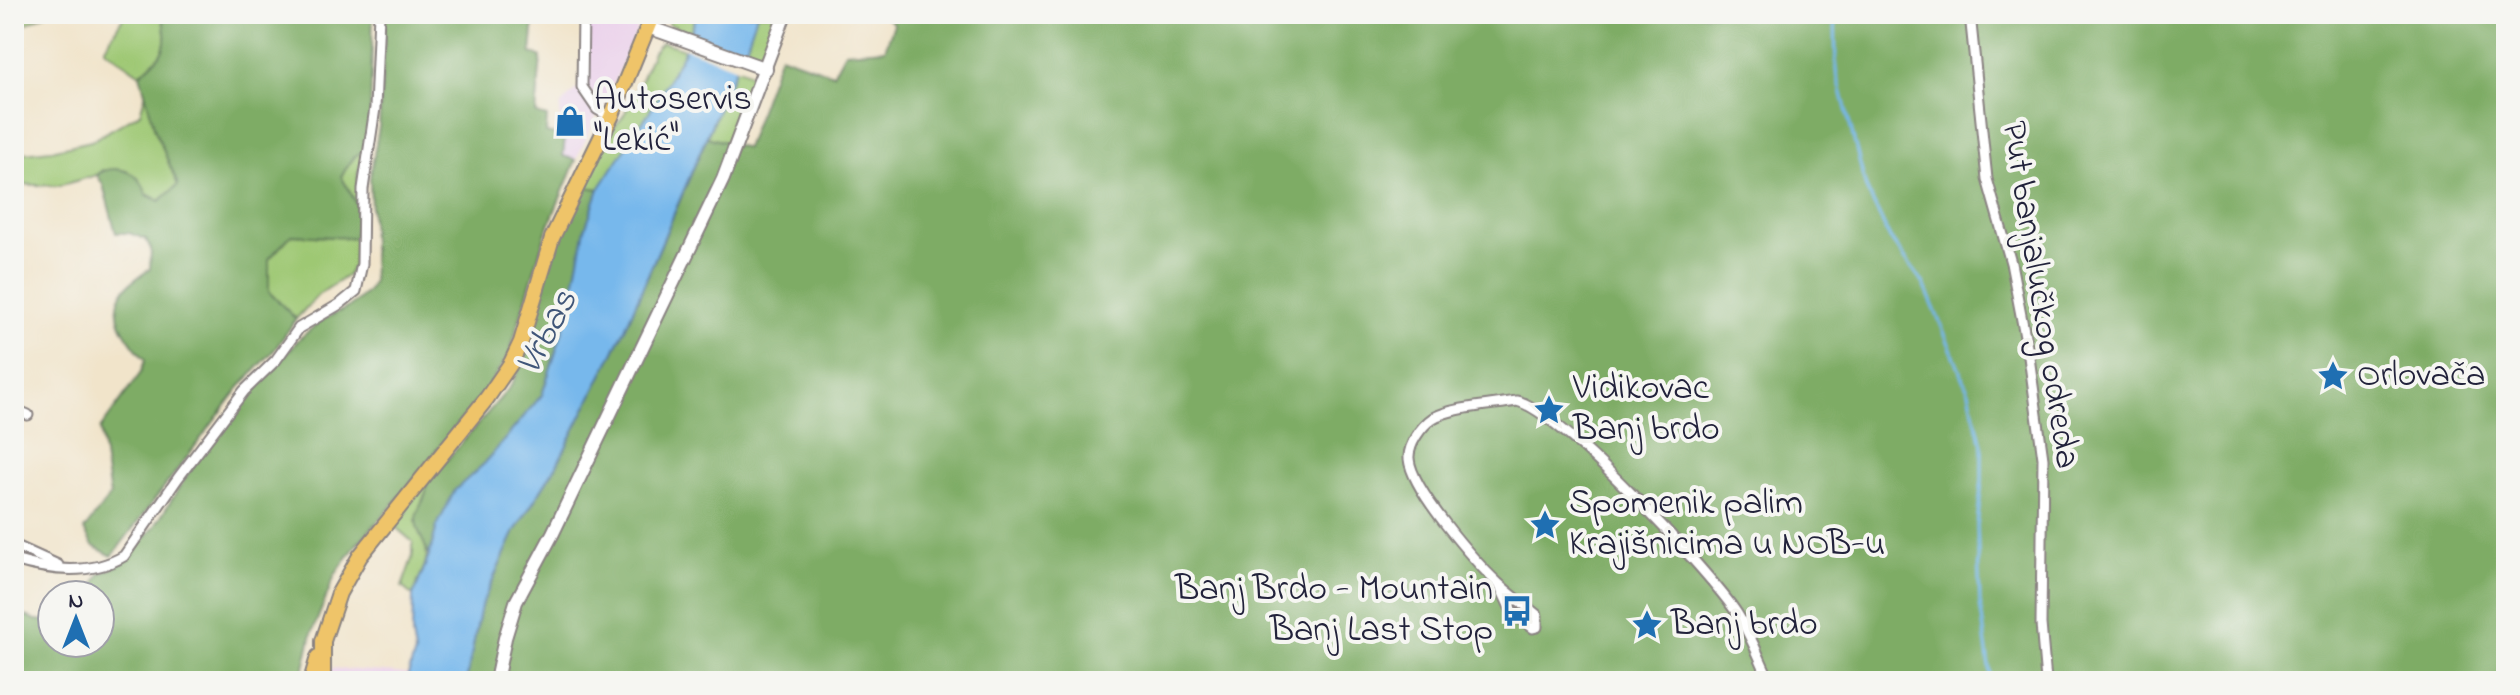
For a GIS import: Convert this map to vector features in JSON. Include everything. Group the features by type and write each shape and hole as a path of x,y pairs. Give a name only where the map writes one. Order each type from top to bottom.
{"main road":[{"path":"311,681 339,593 360,556 487,398 511,363 521,342 552,238 611,117 650,20"},
{"path":"323,641 323,681"}],"street":[{"path":"14,560 69,570 98,568 124,556 244,391 276,360 299,328 356,291 362,264 363,189 375,108 379,14"},
{"path":"583,14 582,87 597,109 611,117"},
{"path":"496,681 516,602 553,533 716,193 785,14"},
{"name":"Put banjalučkog odreda","path":"1970,14 1987,179 2011,263 2029,357 2043,458 2041,624 2046,681"},
{"path":"650,20 674,36 766,69"},
{"path":"1499,584 1512,612 1533,628 1537,627 1537,615 1476,561 1434,508 1416,479 1409,463 1409,453 1419,432 1431,419 1456,410 1517,401 1546,416 1609,471 1719,590 1736,612 1770,681"},
{"path":"14,409 28,415"},
{"path":"14,545 69,570"}],"shaded area":[{"path":"586,14 628,14 642,18 604,106 585,87"},
{"path":"581,89 597,115 576,160 563,156 557,135 561,105 575,90"},
{"path":"331,668 408,674 406,681 330,681"}],"green space":[{"path":"14,14 46,14 14,30"},
{"path":"125,14 162,14 163,48 140,74 104,49"},
{"path":"162,14 373,14 370,118 365,150 355,156 341,176 357,205 355,238 291,235 269,259 269,292 296,319 275,349 240,387 112,556 93,546 84,530 110,496 100,429 140,374 145,360 122,328 118,309 126,287 150,269 151,249 146,239 129,233 116,233 103,185 97,175 114,169 127,171 141,182 147,195 160,201 178,185 155,130 140,74 163,48"},
{"path":"386,14 531,14 534,20 531,53 541,57 536,114 547,117 546,133 565,137 563,156 576,160 546,232 509,355 485,391 357,544 335,575 312,633 301,681 14,681 14,611 36,620 36,659 116,659 116,579 97,579 100,574 125,562 155,526 213,434 299,339 322,320 349,307 367,292 373,281 370,177 379,127"},
{"path":"667,14 697,14 690,33 669,24"},
{"path":"757,14 778,14 764,48 752,54 744,53"},
{"path":"882,14 2506,14 2506,681 466,681 481,606 515,531 557,465 625,329 707,137 746,148 780,55 833,74 845,52 885,49 894,24"},
{"path":"662,42 685,49 645,121 611,173 599,189 587,187 583,182 633,98 653,52"},
{"path":"736,67 748,72 753,84 728,143 707,137"},
{"path":"146,92 155,130 178,185 160,201 102,170 97,175 58,186 14,184 14,154 91,141 140,113"},
{"path":"365,150 358,174 357,205 341,176 355,156"},
{"path":"583,182 587,187 599,189 585,229 569,311 542,395 485,463 455,490 437,526 429,556 416,520 426,494 426,484 511,386 530,347 551,254"},
{"path":"291,235 355,238 353,266 348,275 318,295 296,319 269,292 269,259"},
{"path":"426,484 428,491 417,526 427,555 413,596 402,587 413,556 413,542 393,525"}],"water":[{"path":"697,14 757,14 744,53 625,329 557,465 515,531 481,606 466,681 406,681 415,653 413,596 437,526 455,490 485,463 542,395 569,311 585,229 599,189 657,100 685,49"}],"pier":[{"path":"686,32 748,54 739,69 682,47"}],"waterway":[{"path":"1835,14 1836,70 1866,188 1890,238 1924,284 1969,392 1982,445 1977,526 1980,603 1991,681"}],"place":[{"name":"Autoservis \"Lekić\"","path":"570,121"},
{"name":"Orlovača","path":"2333,376"},
{"name":"Vidikovac Banj brdo","path":"1549,410"},
{"name":"Spomenik palim Krajišnicima u NOB-u","path":"1545,525"},
{"name":"Banj Brdo - Mountain Banj Last Stop","path":"1517,611"},
{"name":"Banj brdo","path":"1647,625"}],"water label":[{"name":"Vrbas","path":"548,333"}]}
